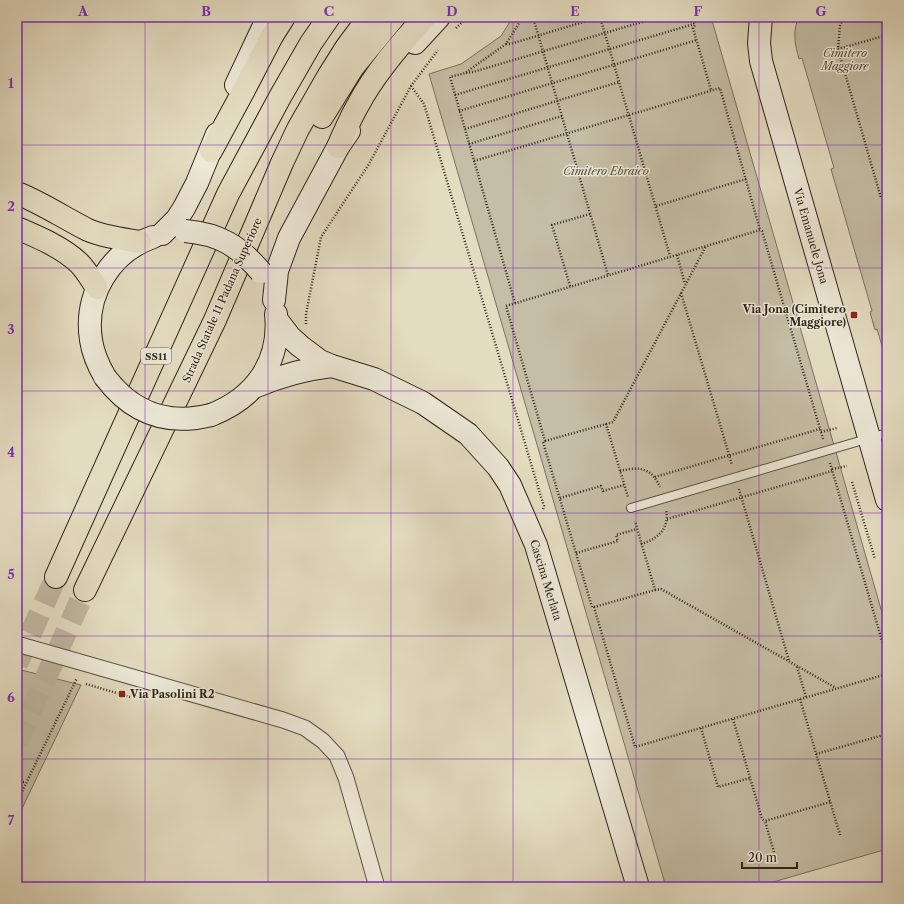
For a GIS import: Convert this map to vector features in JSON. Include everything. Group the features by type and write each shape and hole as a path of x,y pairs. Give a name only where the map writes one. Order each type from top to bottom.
{"highway":[{"path":"211,151 272,36 284,17"},
{"path":"228,194 268,97 283,66 312,17"},
{"name":"SS11","path":"56,577 228,194 280,97 311,43 329,17"},
{"name":"Strada Statale 11 Padana Superiore","path":"85,590 215,320 298,129 333,70 369,17"},
{"path":"215,320 330,104 353,67 394,17"},
{"path":"338,147 358,105 370,86 397,48 425,17"},
{"path":"17,193 55,211 89,230 104,235 140,242"},
{"path":"17,228 51,244 69,255 79,263 97,288"}],"street":[{"path":"162,234 177,219 184,208 211,151 235,88 268,17"},
{"name":"Via Emanuele Jona","path":"761,17 759,43 760,61 878,436 887,500"},
{"path":"275,310 267,283 261,272 249,257 228,243 205,234 185,231 162,234 140,242 126,251 114,262 104,275 97,288 91,306 90,330 94,355 105,377 116,391 128,401 152,414 172,419 192,419 211,415 235,403 254,387 265,372 273,354 276,338 275,310 278,271 289,238 338,147 395,67 446,24"},
{"name":"Cascina Merlata","path":"275,310 290,337 311,355 320,361 374,380 423,403 468,434 498,467 506,479 536,545 638,887"},
{"path":"254,387 277,377 332,366"},
{"path":"17,644 283,720 305,728 323,741 337,756 346,778 378,887"}],"lane":[{"path":"631,508 878,436"}],"path":[{"path":"446,24 468,17"},
{"path":"465,73 506,44 524,17"},
{"path":"542,17 533,18 608,275"},
{"path":"506,44 600,17 670,256"},
{"path":"515,303 450,77 543,52 659,17"},
{"path":"692,17 694,24 693,28 710,90"},
{"path":"844,17 840,25 838,49 881,198 887,196"},
{"path":"455,95 694,24"},
{"path":"838,49 887,35"},
{"path":"460,111 696,40"},
{"path":"311,355 306,330 306,314 322,237 369,164 411,86 439,48"},
{"path":"464,129 619,82"},
{"path":"411,86 424,104 544,506 542,513"},
{"path":"474,162 720,88 760,230"},
{"path":"469,144 562,116"},
{"path":"656,206 746,179"},
{"path":"570,286 552,225 590,214"},
{"path":"606,424 613,422 706,246"},
{"path":"677,255 686,285"},
{"path":"655,478 821,431 837,428"},
{"path":"667,519 847,466"},
{"path":"852,482 875,559"},
{"path":"560,498 601,486 603,491 624,485"},
{"path":"576,553 618,541 616,536 637,529"},
{"path":"655,590 661,588 836,689"},
{"path":"17,802 84,664"},
{"path":"797,666 806,697"},
{"path":"86,684 130,697"},
{"path":"800,699 840,835"},
{"path":"733,718 762,819 765,820 774,852"},
{"path":"701,728 718,787 750,778"},
{"path":"816,754 887,734"},
{"path":"17,782 27,782"},
{"path":"765,820 830,802"}],"green space":[{"name":"Cimitero Ebraico","path":"513,17 711,17 887,630 887,849 756,887 666,887 429,74 461,64 501,36"},
{"name":"Cimitero Maggiore","path":"799,17 887,17 887,363 877,329 875,330 870,312 872,311 831,169 834,168 802,58 799,59 795,43 795,27"},
{"path":"17,669 81,685 17,819"}],"tunnel":[{"path":"17,664 56,577"},
{"path":"17,742 85,590"}],"place":[{"name":"Via Jona (Cimitero Maggiore)","path":"854,315"},
{"name":"Via Pasolini R2","path":"122,694"}]}
